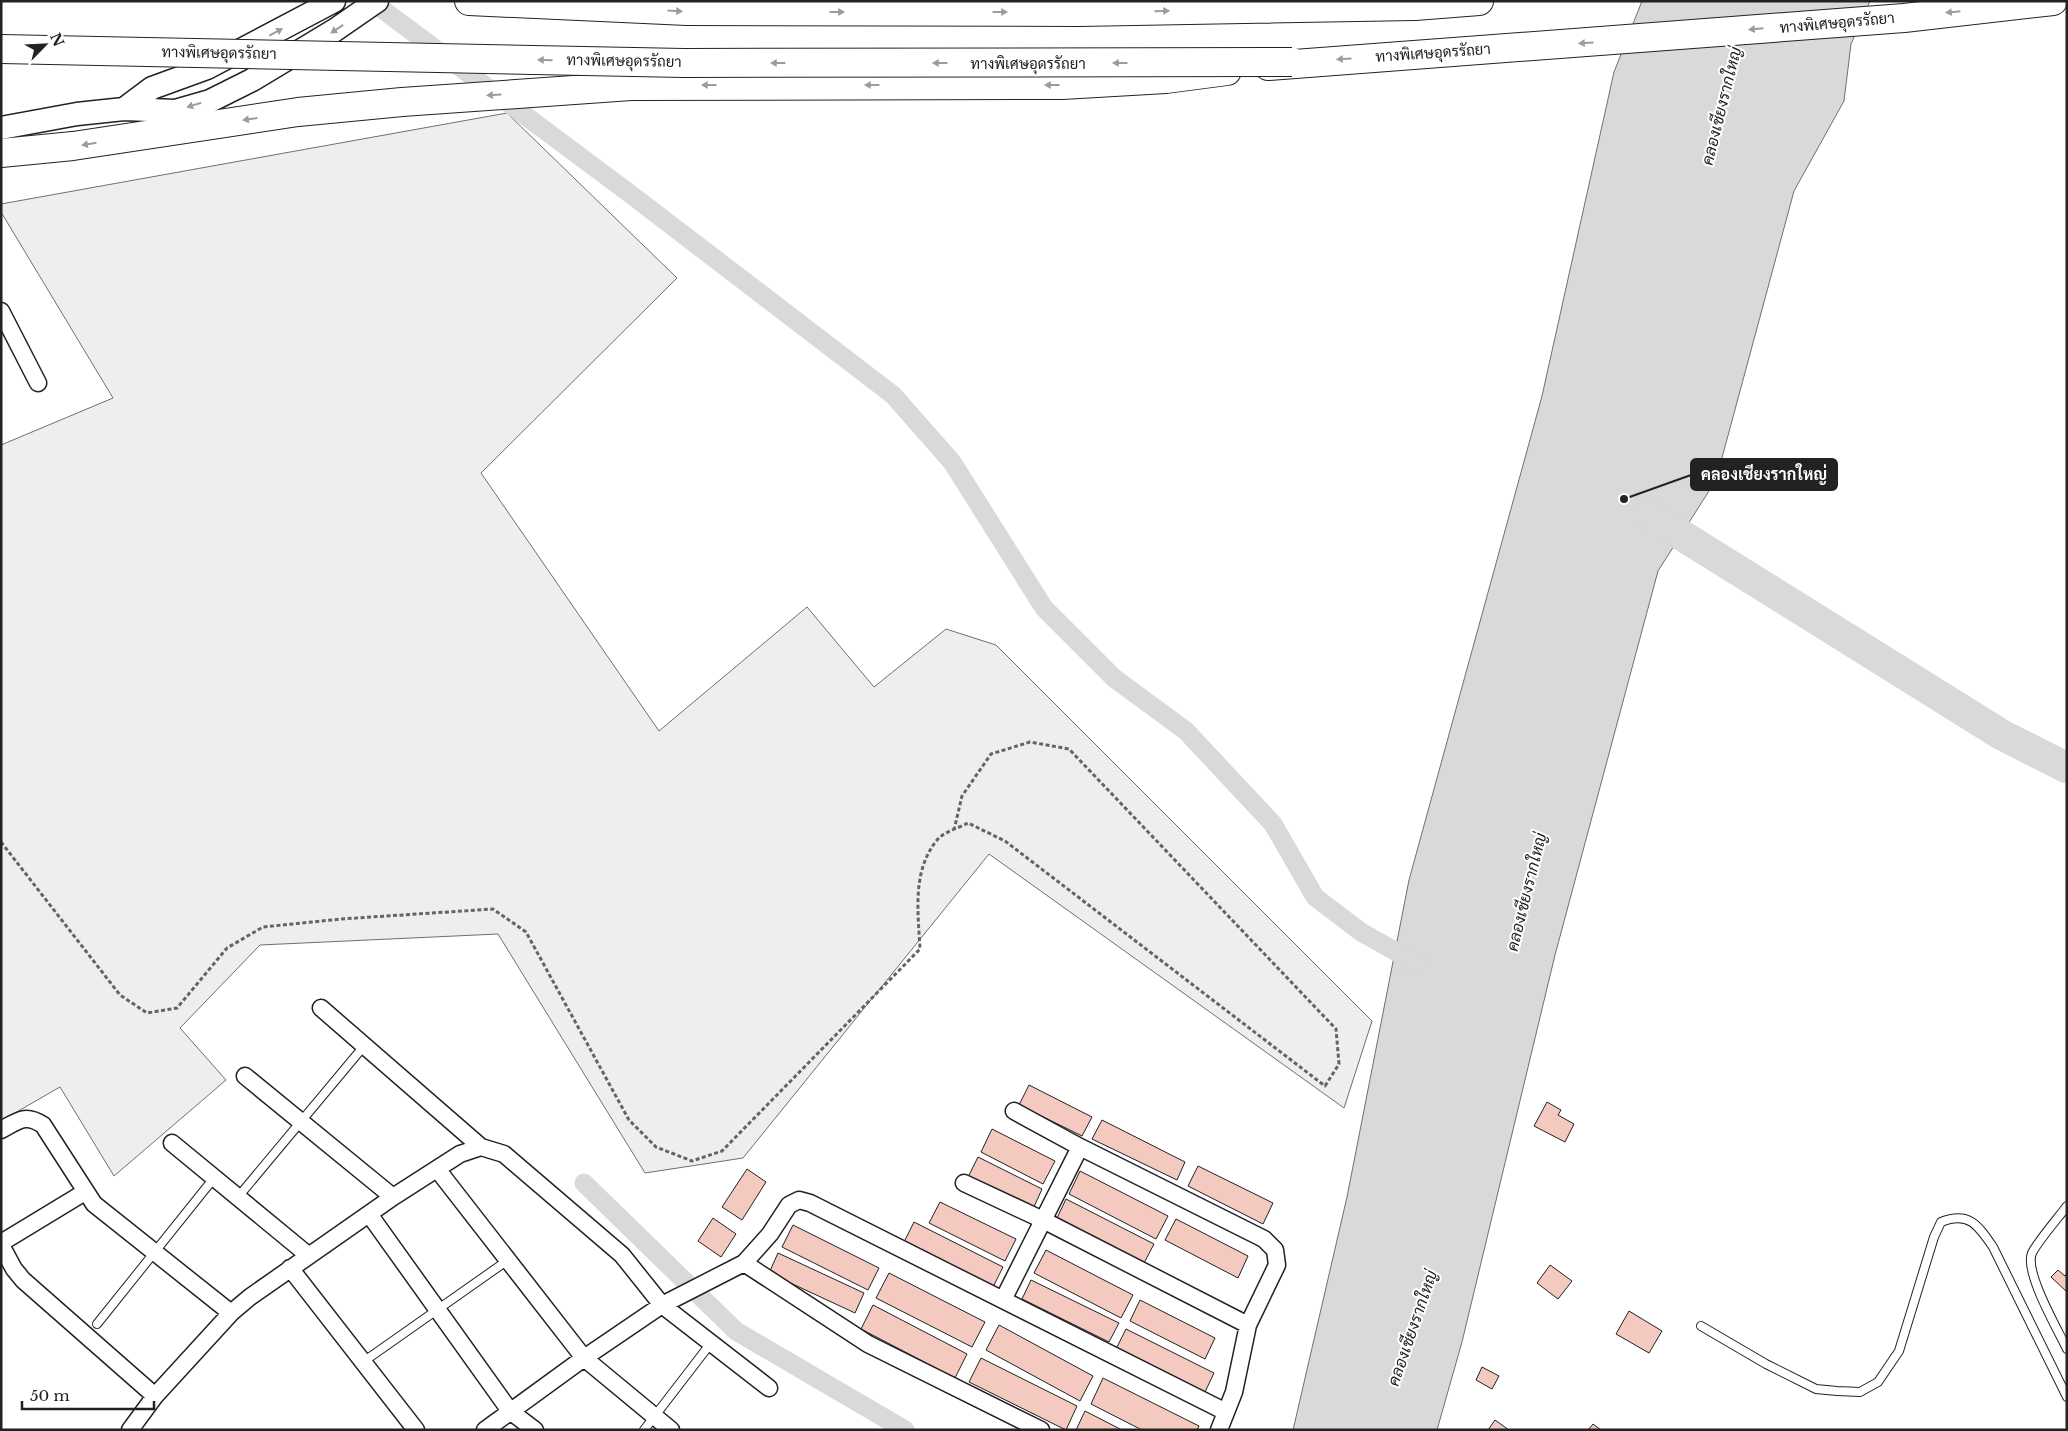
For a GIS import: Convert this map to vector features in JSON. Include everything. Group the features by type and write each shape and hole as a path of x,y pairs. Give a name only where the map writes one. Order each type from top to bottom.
{"highway":[{"path":"469,1 687,11 1060,12 1415,6 1479,1"},
{"name":"ทางพิเศษอุดรรัถยา","path":"1,49 684,63 1292,62 1524,48 1865,21 2053,1"},
{"path":"1,154 73,146 298,112 402,102 631,86 1062,85 1166,79 1292,62"}],"main road":[{"path":"124,109 152,88 207,68 334,1"},
{"path":"1,128 77,114 124,109 174,111 210,101 252,80 335,30 377,1"}],"street":[{"path":"1,311 38,383"},
{"path":"321,1008 481,1147 504,1154 622,1255 662,1305 769,1388"},
{"path":"245,1076 393,1197"},
{"path":"1014,1111 1080,1147 1264,1239 1275,1250 1277,1265 1248,1325 1234,1392 1219,1430"},
{"path":"1,1130 23,1118 34,1119 43,1125 94,1204 231,1313"},
{"path":"172,1143 308,1255"},
{"path":"130,1430 155,1396 231,1313 308,1255 393,1197 460,1154 481,1147"},
{"path":"1003,1300 1080,1147"},
{"path":"437,1169 584,1358 671,1430"},
{"path":"964,1184 1044,1220 1248,1325"},
{"path":"85,1192 1,1244 14,1269 23,1280 155,1396"},
{"path":"485,1430 584,1358 662,1305 744,1262 770,1234 789,1205 799,1200 810,1202 1226,1412"},
{"path":"369,1214 510,1411 535,1430"},
{"path":"744,1262 868,1344 1041,1430"},
{"path":"290,1268 416,1430"}],"lane":[{"path":"238,1197 364,1046"},
{"path":"97,1324 214,1178"},
{"path":"2067,1206 2032,1254 2031,1264 2034,1281 2067,1349"},
{"path":"1701,1326 1766,1364 1816,1388 1837,1392 1860,1392 1878,1382 1899,1352 1934,1237 1941,1222 1953,1218 1965,1218 1980,1227 1993,1248 2067,1397"},
{"path":"363,1362 508,1260"},
{"path":"644,1430 711,1343"}],"path":[{"path":"1,842 120,995 147,1013 177,1008 228,948 263,927 341,919 493,909 526,932 629,1120 656,1147 692,1160 722,1151 920,949 918,907 920,872 938,839 968,823 1005,841 1325,1086 1339,1064 1336,1029 1070,750 1030,742 991,754 962,796 954,830"}],"shaded area":[{"path":"507,113 677,278 481,473 659,731 807,607 874,687 946,629 996,645 1372,1021 1344,1108 989,854 743,1158 645,1173 498,934 260,945 180,1028 226,1080 114,1176 60,1087 1,1121 1,445 113,398 1,212 1,204"}],"water":[{"path":"1642,1 1870,1 1851,44 1844,101 1794,191 1716,480 1658,571 1555,955 1462,1342 1437,1430 1293,1430 1347,1197 1409,880 1542,396 1614,72"}],"building":[{"path":"1029,1085 1092,1117 1082,1136 1019,1105"},
{"path":"1547,1102 1561,1110 1558,1115 1574,1124 1565,1142 1534,1126"},
{"path":"1102,1120 1185,1162 1177,1180 1092,1139"},
{"path":"992,1129 1055,1161 1043,1184 981,1152"},
{"path":"978,1157 1042,1189 1033,1209 968,1177"},
{"path":"1198,1166 1273,1203 1263,1224 1188,1186"},
{"path":"747,1169 766,1182 742,1220 722,1207"},
{"path":"1080,1171 1168,1216 1156,1239 1069,1194"},
{"path":"1066,1199 1154,1244 1144,1263 1057,1218"},
{"path":"940,1202 1016,1239 1005,1261 929,1223"},
{"path":"713,1218 736,1234 721,1257 698,1241"},
{"path":"1176,1219 1248,1256 1238,1278 1165,1240"},
{"path":"914,1222 1003,1267 993,1287 904,1242"},
{"path":"793,1225 879,1268 868,1290 782,1247"},
{"path":"1046,1250 1133,1295 1121,1318 1034,1273"},
{"path":"778,1253 864,1293 855,1313 769,1273"},
{"path":"1550,1265 1572,1281 1558,1299 1537,1283"},
{"path":"2058,1270 2065,1276 2067,1273 2067,1292 2051,1277"},
{"path":"889,1273 985,1322 972,1347 876,1298"},
{"path":"1031,1280 1119,1323 1109,1342 1022,1299"},
{"path":"1140,1300 1215,1338 1205,1359 1130,1321"},
{"path":"873,1305 967,1354 955,1378 861,1329"},
{"path":"1629,1311 1662,1331 1649,1353 1616,1334"},
{"path":"999,1325 1093,1376 1080,1401 986,1350"},
{"path":"1126,1329 1214,1373 1205,1392 1116,1349"},
{"path":"981,1358 1077,1406 1066,1430 969,1382"},
{"path":"1482,1367 1499,1376 1492,1389 1476,1380"},
{"path":"1103,1378 1199,1426 1197,1430 1142,1430 1091,1404"},
{"path":"1085,1411 1122,1430 1076,1430"},
{"path":"1495,1420 1509,1430 1488,1430"},
{"path":"1593,1424 1601,1430 1588,1430"}],"waterway":[{"path":"371,1 629,193 893,395 952,462 1044,608 1114,678 1186,731 1273,824 1315,897 1361,932 1418,964"},
{"path":"1646,513 2002,735 2067,768"},
{"path":"584,1183 736,1331 905,1430"}],"place":[{"name":"คลองเชียงรากใหญ่","path":"1624,499"}]}
